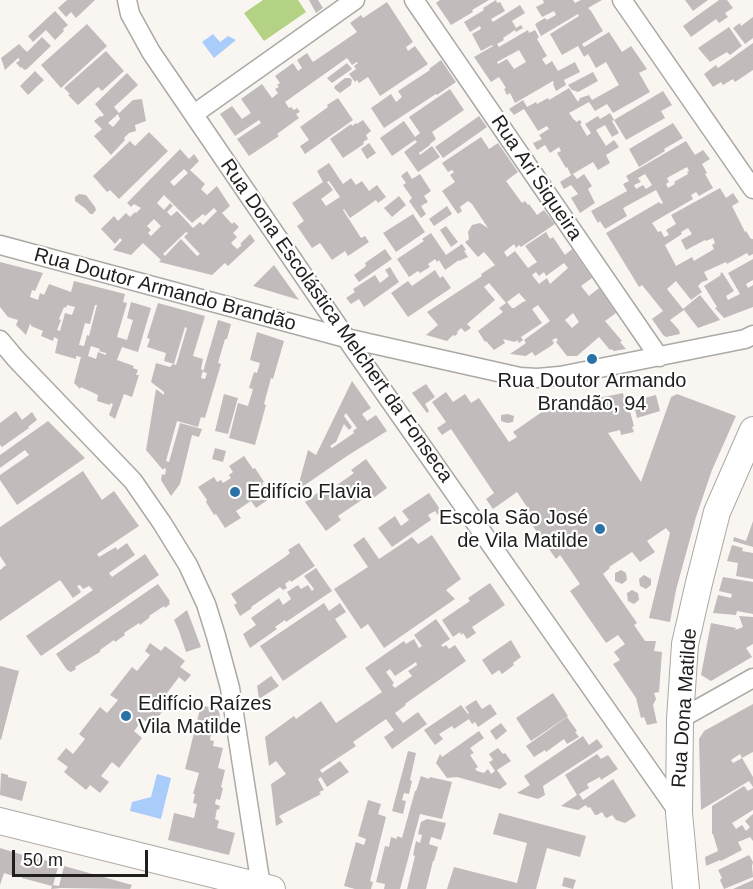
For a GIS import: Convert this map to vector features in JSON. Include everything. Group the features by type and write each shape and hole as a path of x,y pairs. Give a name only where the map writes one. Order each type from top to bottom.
{"street":[{"name":"Rua Dona Escolástica Melchert da Fonseca","path":"127,0 130,14 151,52 346,338 679,813"},
{"path":"194,114 355,0"},
{"name":"Rua Ari Siqueira","path":"414,0 659,357"},
{"path":"622,0 753,189"},
{"name":"Rua Doutor Armando Brandão","path":"0,246 346,338 520,377 560,376 744,339 753,335"},
{"path":"0,340 133,481 188,565 206,604 230,688 266,888 0,821"},
{"name":"Rua Dona Matilde","path":"686,889 679,813 680,718 685,644 719,506 753,430"},
{"path":"680,718 753,678"}],"green space":[{"path":"263,0 298,0 306,12 264,41 244,13"}],"water":[{"path":"213,34 220,42 228,36 236,40 214,58 202,42"},
{"path":"157,774 171,778 161,819 130,811 132,802 151,797"}],"building":[{"path":"67,0 95,0 76,18 71,12 66,17 58,8"},
{"path":"309,0 318,0 323,8 316,13"},
{"path":"440,0 489,0 451,25 436,3"},
{"path":"496,0 497,3 500,2 505,11 491,19 493,22 520,5 525,13 512,21 516,28 521,25 523,28 503,38 504,40 497,44 499,47 528,30 529,33 535,30 539,37 537,39 547,56 542,59 546,65 552,61 558,71 575,62 580,72 564,80 566,85 556,91 553,81 515,103 510,93 507,95 504,89 506,88 499,77 491,82 474,57 493,46 481,51 472,34 481,29 480,26 470,32 464,22 484,10 483,8","holes":["519,50 526,62 514,69 507,59 498,64 497,62"]},
{"path":"543,0 573,0 575,3 581,0 602,0 588,8 603,31 582,44 584,47 609,32 622,52 631,46 647,69 639,73 650,92 613,113 607,104 595,111 589,102 569,113 576,122 580,120 587,136 591,133 585,124 598,116 600,119 610,113 614,120 612,121 619,133 612,137 605,125 596,130 606,146 614,140 619,147 606,155 610,163 598,170 593,162 571,175 557,153 561,151 559,147 550,153 545,145 537,150 533,143 542,139 539,135 549,129 547,126 538,131 524,109 514,115 509,109 523,100 527,107 548,98 549,100 569,88 578,102 580,98 589,95 592,100 619,85 606,62 596,68 588,54 584,57 578,46 562,55 550,34 579,16 578,14 541,36 535,24 556,15 554,11 542,17 536,7 544,3"},
{"path":"685,0 708,0 693,11"},
{"path":"719,0 727,0 733,8 725,13 728,17 719,23 716,19 691,37 683,26"},
{"path":"387,2 413,42 406,47 408,51 415,46 428,64 380,96 368,77 359,83 357,80 355,82 349,74 356,69 354,66 358,63 352,65 347,58 285,102 289,108 294,110 297,108 300,112 296,114 299,118 277,134 279,136 249,156 237,139 261,123 259,120 235,136 220,114 232,106 242,119 251,113 241,99 262,84 272,98 278,93 275,89 280,83 275,76 293,63 298,71 302,68 297,60 307,53 313,62 357,32 350,23 361,15 363,18"},
{"path":"55,11 68,25 63,29 64,31 55,40 46,30 33,42 28,36"},
{"path":"753,17 753,38 745,44 733,28 740,23 741,26"},
{"path":"87,24 107,46 61,88 41,65"},
{"path":"729,27 742,46 730,55 727,52 710,62 698,48"},
{"path":"42,37 51,46 27,69 24,70 16,63 20,60 18,58 5,70 1,58 19,44 27,52"},
{"path":"753,43 753,70 735,82 733,79 723,85 721,82 713,87 704,74 716,65 718,68"},
{"path":"106,51 124,71 102,91 98,87 78,105 64,88"},
{"path":"441,60 456,82 384,128 371,108 391,94 396,102 402,97 398,91"},
{"path":"347,63 352,69 332,83 327,78"},
{"path":"35,71 44,80 28,95 20,86"},
{"path":"593,72 598,81 578,92 572,90 568,85"},
{"path":"127,73 138,85 114,107 119,113 108,123 113,127 120,119 118,114 133,100 142,99 146,121 135,125 136,131 129,133 111,155 94,136 102,129 94,121 104,115 95,104"},
{"path":"345,78 352,80 351,85 340,93 334,88"},
{"path":"450,89 464,110 432,132 436,139 419,153 420,155 432,146 440,157 418,172 404,152 417,142 415,140 392,156 380,138 404,121 415,137 420,133 409,117"},
{"path":"663,91 672,105 661,111 665,118 626,140 614,120"},
{"path":"338,98 353,120 305,154 300,146 309,140 300,127"},
{"path":"479,116 487,127 443,158 435,147"},
{"path":"363,120 371,131 366,135 368,139 343,158 330,139 351,124 352,126"},
{"path":"673,123 683,138 639,167 629,149"},
{"path":"149,132 168,151 119,199 110,190 107,192 93,176 130,141 135,146"},
{"path":"481,137 489,149 498,143 518,172 506,181 522,203 525,201 529,204 537,215 544,210 555,224 521,247 519,245 516,248 514,244 504,252 507,257 515,251 528,268 537,262 525,246 546,232 550,239 553,237 565,255 572,249 592,278 581,286 589,296 599,288 616,313 605,321 626,349 610,350 599,337 577,356 567,356 556,342 558,340 556,338 552,340 554,343 551,346 535,356 532,352 526,356 510,354 526,343 524,340 550,321 538,305 532,309 542,323 521,337 523,340 519,343 517,340 515,342 503,339 505,343 494,350 478,331 503,312 499,308 506,303 489,283 484,287 495,300 467,324 471,328 465,332 461,328 447,341 426,335 438,325 427,312 495,265 484,252 478,257 465,242 469,239 468,232 472,225 480,223 488,228 468,201 460,207 462,211 458,214 442,191 455,182 450,175 454,172 452,170 448,172 442,163","holes":["564,263 568,268 550,284 547,278 539,284 532,275 536,272 539,276 544,272 546,276","519,293 526,301 514,308 507,302","573,313 579,322 572,328 565,320"]},
{"path":"686,141 695,155 703,150 710,159 702,164 713,188 699,196 696,192 691,195 693,199 652,223 664,237 669,235 666,230 676,224 671,215 720,188 726,198 733,193 739,202 732,206 745,232 753,239 753,254 749,256 747,253 727,264 726,262 704,272 708,280 698,286 702,292 691,300 676,281 667,289 683,309 700,295 720,320 698,328 684,310 670,320 680,334 666,337 652,319 663,311 642,285 639,287 606,233 659,202 663,203 656,190 623,208 627,216 605,229 600,221 598,223 591,211 627,191 623,184 629,181 626,176","holes":["687,167 688,174 668,188 667,178","645,174 652,185 646,189 643,185 636,189 634,185 641,182 638,178","688,228 692,234 681,240 686,250 713,238 714,249 694,261 692,257 676,266 665,245 682,234 681,232"]},
{"path":"369,143 376,153 367,159 361,149"},
{"path":"180,149 189,159 194,154 199,161 190,170 205,184 201,189 207,195 217,186 230,206 222,213 232,224 234,222 239,227 233,233 237,237 231,243 237,249 250,234 255,241 228,266 225,263 212,275 159,262 161,260 143,243 131,255 113,250 122,240 120,238 115,244 101,229 114,216 118,221 126,213 130,217 141,208 134,204 131,207 127,203","holes":["184,169 188,173 174,186 170,182","164,195 192,223 214,208 217,211 203,225 200,222 193,228 177,211 171,216 167,212 173,206 170,203 164,210 157,203","154,219 161,226 151,236 148,233 151,230 147,226","186,232 188,233 184,237 200,254 197,256 181,239 165,256 163,254"]},
{"path":"329,163 343,184 351,178 356,185 362,181 369,191 377,185 386,197 378,203 376,200 350,218 343,210 361,238 365,236 369,242 348,256 345,251 332,260 320,243 312,248 297,226 304,221 292,203 323,182 317,171","holes":["329,181 340,197 326,206 321,199 333,190 327,182"]},
{"path":"407,171 412,179 420,174 431,191 424,196 428,202 421,206 426,214 421,218 409,201 412,198 403,185 406,183 401,176"},
{"path":"573,174 577,179 584,174 592,186 588,189 595,203 580,213 571,198 578,194 571,185 564,189 560,182"},
{"path":"79,194 86,195 95,207 93,214 75,201 75,197"},
{"path":"399,196 406,205 392,217 384,208"},
{"path":"447,206 452,214 434,226 429,219"},
{"path":"413,214 425,232 396,252 383,233"},
{"path":"446,226 458,242 451,247 440,230"},
{"path":"431,233 446,255 462,244 468,257 459,260 445,270 439,260 437,262 435,259 428,264 430,267 409,277 397,259 424,241 422,239"},
{"path":"385,249 392,259 359,282 354,275 366,266 365,263"},
{"path":"753,259 753,280 746,284 748,288 753,285 753,307 724,318 715,308 717,307 704,286 722,272 734,291 726,296 728,300 740,294 728,273"},
{"path":"0,262 43,273 30,297 38,300 40,293 44,295 49,284 71,292 74,281 125,294 123,302 127,303 117,337 127,340 133,320 127,318 131,302 151,308 138,352 122,347 117,360 134,366 133,368 138,370 136,375 139,375 132,397 124,394 115,419 109,415 113,404 97,401 98,395 81,387 80,389 74,383 81,357 76,356 76,359 55,353 58,339 54,337 53,341 41,336 43,331 31,324 26,335 16,325 18,320 8,317 0,307","holes":["67,305 75,307 72,315 65,313 60,331 57,330 61,320 59,319","95,305 97,305 89,336 87,335 84,346 79,345 85,323 90,324","91,346 106,353 106,355 98,352 96,359 88,356"]},
{"path":"274,265 299,300 253,286"},
{"path":"390,267 399,282 364,307 359,299 351,304 346,298 355,292 353,289 375,275 380,283 389,276 385,270"},
{"path":"435,270 440,278 443,276 451,288 408,317 391,293 408,281 412,286"},
{"path":"158,303 205,316 193,356 203,359 201,378 205,379 207,373 203,372 218,320 231,324 218,363 221,364 205,418 201,417 198,427 177,421 166,461 169,462 180,423 202,429 199,437 192,435 180,484 171,496 161,480 166,469 163,470 146,450 156,389 164,395 164,392 151,382 156,363 170,367 173,364 176,365 187,328 185,327 174,364 164,361 166,353 147,347 150,339 147,338"},
{"path":"257,332 284,341 273,379 271,378 255,445 229,438 238,403 248,406 253,389 249,388 254,372 257,373 260,363 250,360"},
{"path":"352,381 371,408 362,414 367,421 376,415 387,431 302,487 299,483 308,450 316,455","holes":["346,413 357,428 353,431 354,433 332,448 330,446 336,442 344,424 349,430 352,427 344,416"]},
{"path":"426,384 435,397 425,404 429,411 427,413 412,393"},
{"name":"Escola São José de Vila Matilde","path":"446,392 453,402 465,394 471,403 479,398 509,442 517,437 513,432 549,407 582,404 585,408 599,400 598,398 623,393 624,398 626,397 634,432 621,435 620,430 608,433 641,482 671,397 677,394 736,416 712,470 696,517 676,590 670,622 649,618 670,533 666,528 647,541 655,552 640,562 632,552 609,567 603,574 637,623 634,625 645,641 656,641 654,651 662,652 659,692 654,693 656,699 653,705 657,723 647,725 644,717 641,718 636,698 613,664 620,660 614,652 625,644 618,635 606,643 570,591 580,584 560,555 556,559 532,525 537,522 517,492 493,509 486,499 494,493 451,429 442,435 437,428 446,422 432,402"},
{"path":"224,394 238,398 228,434 215,431"},
{"path":"656,395 660,411 637,418 633,401"},
{"path":"16,411 22,420 32,412 37,420 2,447 0,445 0,423"},
{"path":"501,415 514,416 513,422 501,421"},
{"path":"48,421 85,458 17,505 0,480 0,475 29,455 25,450 0,468 0,455"},
{"path":"215,448 226,451 223,462 212,459"},
{"name":"Edifício Flavia","path":"244,456 253,469 255,468 272,497 256,508 251,501 236,511 241,518 225,528 216,514 214,515 198,487 214,477 217,482 221,480 223,483 231,478 229,475 233,472 229,466"},
{"path":"366,459 387,488 372,499 369,495 338,516 341,520 326,531 305,502 320,491 323,495 354,473 351,470"},
{"path":"83,471 102,500 114,491 139,526 97,554 99,557 127,543 135,555 109,573 112,577 145,554 159,575 41,656 26,636 93,590 89,586 83,589 80,585 77,586 81,592 73,598 60,580 0,621 0,570 6,565 0,556 0,527"},
{"path":"429,493 444,515 440,518 435,511 428,515 431,520 392,547 378,528 395,516 401,526 409,520 402,511"},
{"path":"753,521 753,547 733,541 734,537 746,541"},
{"path":"432,535 461,579 446,590 455,599 384,648 368,624 361,629 334,589 368,567 353,545 364,537 379,559 412,537 418,544"},
{"path":"299,543 315,566 291,582 290,580 285,584 287,588 283,590 280,587 240,616 234,605 237,603 231,594 285,557 290,553 288,550"},
{"path":"732,545 743,548 742,551 753,553 753,579 736,576 738,563 727,561"},
{"path":"316,568 332,591 286,622 285,620 275,627 277,629 250,648 243,634 256,625 251,618 279,598 283,605 291,599 287,592 298,585 301,589 308,585 312,591 314,589 304,576"},
{"path":"621,570 626,573 627,580 622,584 615,581 615,573"},
{"path":"644,575 651,579 651,585 646,589 640,586 639,579"},
{"path":"723,577 753,582 753,614 737,611 736,615 713,613 718,595 731,598 732,594 719,591"},
{"path":"490,583 505,605 472,627 476,633 467,639 460,632 453,637 442,620 470,601 468,598"},
{"path":"158,584 170,604 124,633 125,635 115,642 114,640 100,652 75,667 76,669 71,672 67,670 56,654"},
{"path":"632,590 638,593 639,600 634,604 628,601 627,593"},
{"path":"324,603 329,611 340,603 346,612 335,619 347,637 283,681 260,646"},
{"path":"187,610 201,647 186,652 174,620"},
{"path":"739,616 753,617 753,644 746,648 752,657 711,681 701,675 711,623 736,628 735,630 743,627"},
{"path":"436,619 450,639 441,645 443,647 446,645 449,649 455,645 466,661 395,713 403,723 418,712 427,724 392,749 384,737 394,730 386,719 353,742 356,746 320,770 322,773 340,761 349,772 327,787 321,777 318,779 324,790 319,792 321,794 279,816 283,822 276,826 271,784 286,774 276,761 269,766 265,737 294,716 296,719 321,701 336,723 382,692 365,668 404,641 406,644 414,639 419,648 422,646 414,635","holes":["416,662 417,665 408,671 412,676 395,688 392,685 394,683 386,672 390,669 395,676"]},
{"path":"511,640 521,657 502,674 499,670 492,675 482,660"},
{"name":"Edifício Raízes Vila Matilde","path":"150,643 161,651 165,646 185,661 180,667 191,675 185,682 179,677 167,693 173,698 151,726 143,719 134,731 142,738 119,768 112,762 101,776 109,782 100,793 90,785 86,790 64,772 68,767 57,759 66,748 73,754 85,739 79,734 100,707 107,713 118,700 110,695 132,667 137,671 150,655 145,651"},
{"path":"0,666 19,671 1,740 0,739"},
{"path":"271,676 279,686 259,699 257,686"},
{"path":"553,693 568,716 531,741 516,718"},
{"path":"476,700 482,709 490,704 497,714 478,727 469,719 454,729 452,726 439,734 443,739 435,745 424,730 461,705 468,714 465,707"},
{"path":"753,704 753,752 742,758 753,777 753,787 749,781 701,810 699,739 704,731","holes":["740,754 742,758 733,763 731,760"]},
{"path":"201,705 219,710 222,734 212,729 210,740 214,741 213,746 223,748 218,768 225,770 220,800 216,799 215,804 220,806 215,819 219,821 217,828 235,833 229,855 168,840 174,813 194,818 197,804 193,803 195,794 193,794 199,773 185,769"},
{"path":"567,717 579,737 567,744 564,739 546,752 545,750 534,757 526,746"},
{"path":"501,723 507,731 496,740 490,731"},
{"path":"479,731 484,738 470,748 474,753 470,755 478,767 475,769 477,771 484,773 488,769 491,774 495,771 489,762 493,760 489,754 498,748 511,761 497,770 507,784 500,789 457,777 447,778 436,763 440,754 442,757"},
{"path":"583,736 589,745 597,739 603,747 543,786 545,795 538,799 517,793 530,785 524,776"},
{"path":"408,751 416,753 409,794 404,793 402,800 406,801 403,814 392,811"},
{"path":"597,754 601,759 608,755 618,769 601,780 600,777 587,784 589,788 579,794 583,800 613,779 636,816 625,823 616,820 612,815 607,818 602,812 595,815 586,805 578,810 561,806 577,795 565,775"},
{"path":"1,773 27,782 22,801 0,795"},
{"path":"421,776 452,782 442,819 420,814 400,889 384,889 385,884 376,882 385,846 389,847 391,837 402,838"},
{"path":"744,786 748,791 753,788 753,810 732,823 736,829 742,825 746,831 750,827 745,821 753,814 753,841 750,837 738,842 742,850 706,866 705,857 718,851 712,834 712,806"},
{"path":"368,800 381,804 378,814 386,817 370,881 373,882 371,889 355,889 344,886 356,842 364,845 366,839 358,836"},
{"path":"499,813 586,836 580,857 547,848 536,889 447,889 454,867 517,883 527,843 493,834"},
{"path":"427,819 446,823 441,840 431,837 429,844 438,847 426,889 407,889 416,841 420,843 422,835 418,834 421,822"},
{"path":"0,848 23,855 20,865 25,867 28,856 59,864 53,885 59,886 64,866 132,885 130,889 51,889 52,886 22,878 22,876 17,875 17,877 4,873 0,885"},
{"path":"749,855 753,862 753,877 724,889 718,870"},
{"path":"564,877 576,880 573,889 562,886"},
{"path":"753,880 753,889 733,889"}],"place":[{"name":"Rua Doutor Armando Brandão, 94","path":"592,359"},
{"name":"Edifício Flavia","path":"235,492"},
{"name":"Escola São José de Vila Matilde","path":"600,529"},
{"name":"Edifício Raízes Vila Matilde","path":"126,716"}]}
